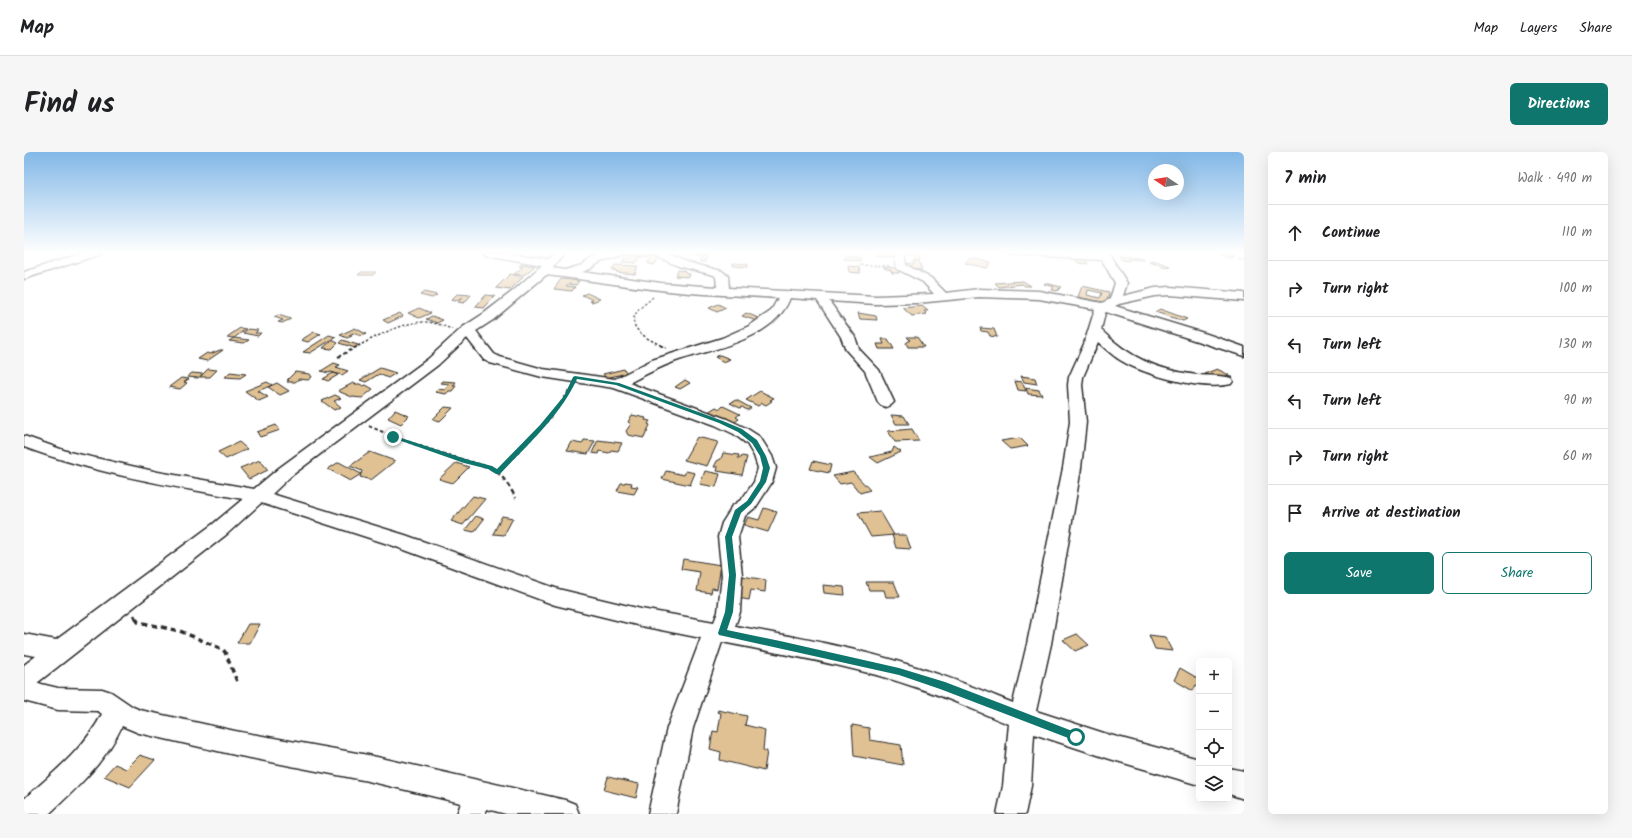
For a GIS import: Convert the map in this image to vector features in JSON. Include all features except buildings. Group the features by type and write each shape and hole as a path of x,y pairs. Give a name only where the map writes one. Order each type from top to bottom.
{"street":[{"path":"24,679 220,529 285,472 428,366 467,331 488,317 531,283"},
{"path":"635,283 661,287 723,292 876,300 917,299 942,295 978,293 1039,296 1110,304 1244,352"},
{"path":"722,283 723,292"},
{"path":"930,283 942,295"},
{"path":"938,283 978,293"},
{"path":"1110,304 1121,283"},
{"path":"1011,814 1017,786 1022,717 1039,644 1072,468 1078,422 1075,386 1076,378 1091,344 1099,312 1110,304 1155,292 1244,297"},
{"path":"617,384 637,372 724,341 765,323 777,313 785,295"},
{"path":"820,296 848,337 853,350 872,370 886,402"},
{"path":"467,331 489,357 495,360 542,373 617,384 721,422 740,431 754,441 763,456 766,468 763,482 749,502 738,512 729,531 728,537 732,575 729,612 718,632 680,728 662,814"},
{"path":"1095,331 1126,357 1142,365 1190,379 1226,381"},
{"path":"24,441 65,456 158,478 259,496 398,540 555,597 631,615 796,648 899,672 942,685 1076,737 1196,771"},
{"path":"24,644 60,650"},
{"path":"24,690 58,699 102,700 124,715 139,720 220,740 368,768 475,804 565,814"},
{"path":"28,814 95,746 107,731 118,710"},
{"path":"1232,782 1244,785"}],"path":[{"path":"661,287 635,313 633,320 634,325 642,334 679,356"},
{"path":"338,357 399,328 416,322 426,322 467,331"},
{"path":"498,472 542,426 566,397 575,377"},
{"path":"356,420 393,437 467,462 490,467 505,479 516,498"},
{"path":"126,600 138,622 180,631 222,649 225,652 238,684"}],"route":[{"path":"393,437 467,462 490,467 498,472 542,426 566,397 575,377 617,384 721,422 740,431 754,441 763,456 766,468 763,482 749,502 738,512 729,531 728,537 732,560 732,575 729,612 722,633 780,644 899,672 942,685 1076,737"}]}
